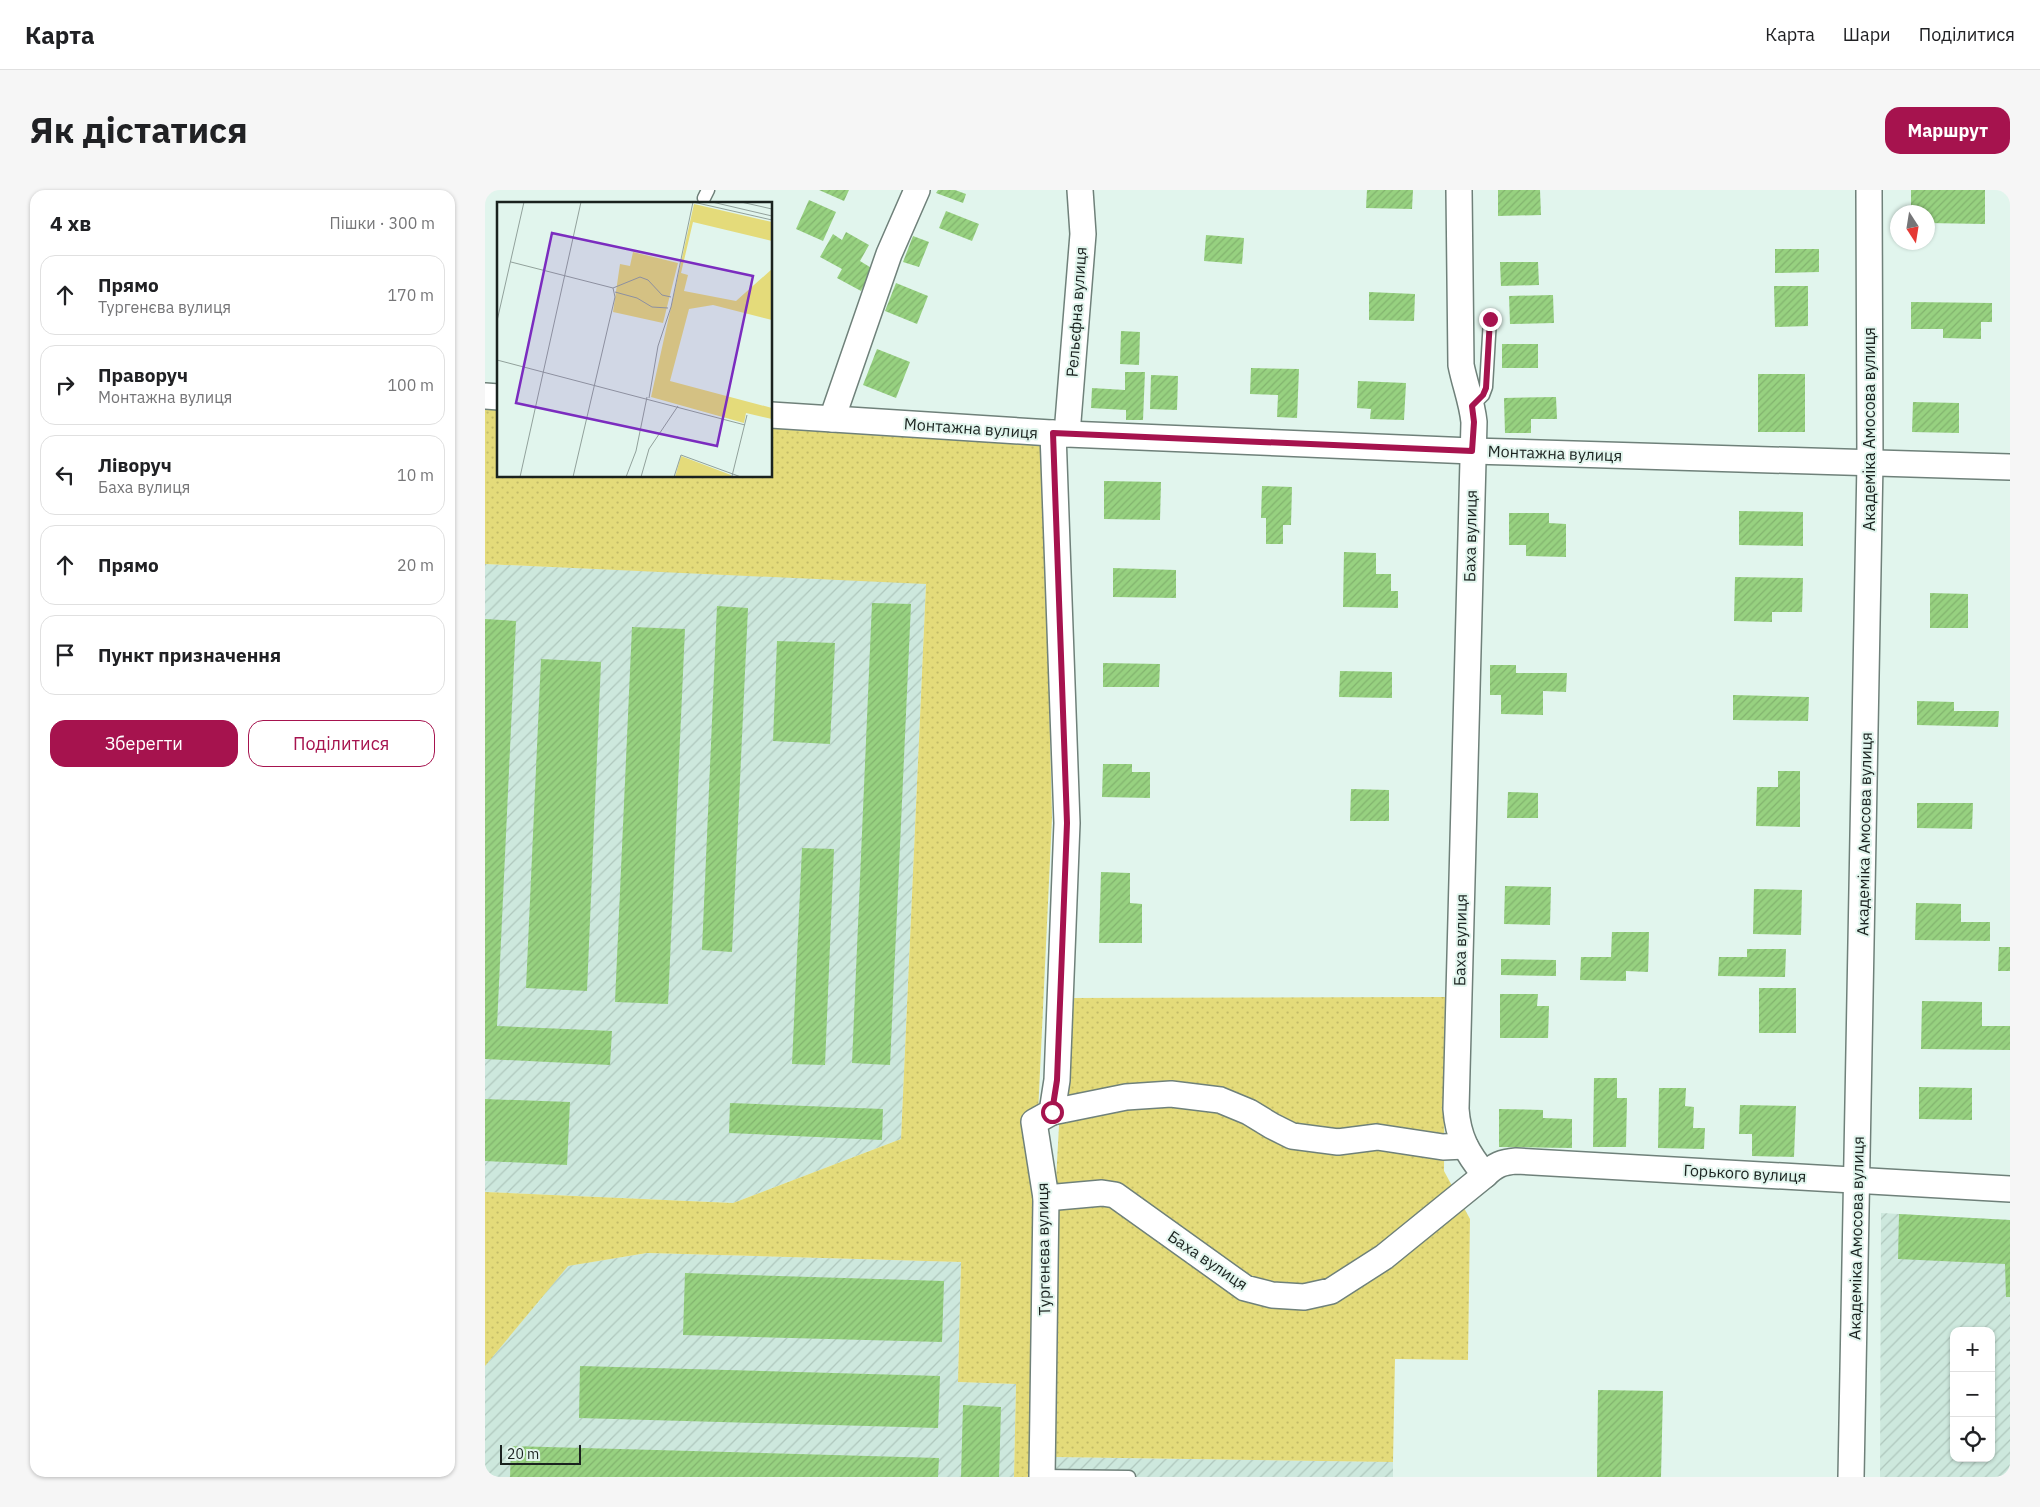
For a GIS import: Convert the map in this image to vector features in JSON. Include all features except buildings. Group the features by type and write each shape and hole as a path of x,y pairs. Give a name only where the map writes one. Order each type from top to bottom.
{"street":[{"path":"833,419 889,254 917,190"},
{"name":"Рельєфна вулиця","path":"1060,434 1083,234 1080,190"},
{"name":"Баха вулиця","path":"1047,1198 1102,1193 1115,1195 1245,1288 1272,1295 1304,1297 1331,1291 1384,1258 1485,1175 1469,1156 1457,1127 1456,1109 1474,422 1472,406 1461,366 1459,190"},
{"name":"Академіка Амосова вулиця","path":"1851,1477 1870,462 1869,190"},
{"name":"Монтажна вулиця","path":"773,415 1060,434 1472,451 2010,467"},
{"path":"1060,434 1067,823 1057,1080 1052,1112 1126,1097 1171,1094 1221,1100 1249,1112 1271,1126 1293,1136 1338,1142 1377,1137 1443,1147 1465,1146"},
{"name":"Тургенєва вулиця","path":"1042,1476 1047,1198 1034,1122 1052,1112"},
{"name":"Горького вулиця","path":"1485,1175 1501,1162 1516,1161 2010,1189"}],"lane":[{"path":"1472,406 1483,395 1486,388 1490,319"},
{"path":"1042,1476 1129,1477"}],"shaded area":[{"path":"485,407 497,407 497,478 773,478 773,426 1043,444 1052,818 1035,1177 1029,1477 1014,1477 1016,1384 958,1382 961,1262 647,1253 568,1266 485,1366 485,1192 733,1203 901,1139 926,584 485,564"},
{"path":"485,564 926,583 901,1139 733,1203 485,1192"},
{"path":"1445,997 1444,1171 1470,1219 1468,1360 1395,1359 1393,1462 1054,1457 1055,1199 1066,998"},
{"path":"1881,1213 2010,1220 2010,1477 1880,1477"},
{"path":"647,1253 961,1262 958,1382 1016,1384 1014,1477 485,1477 485,1366 567,1266"},
{"path":"1054,1457 1393,1462 1393,1477 1053,1477"}],"route":[{"path":"1052,1112 1057,1080 1067,823 1053,433 1472,451 1474,422 1472,406 1483,395 1486,388 1490,319"}]}
